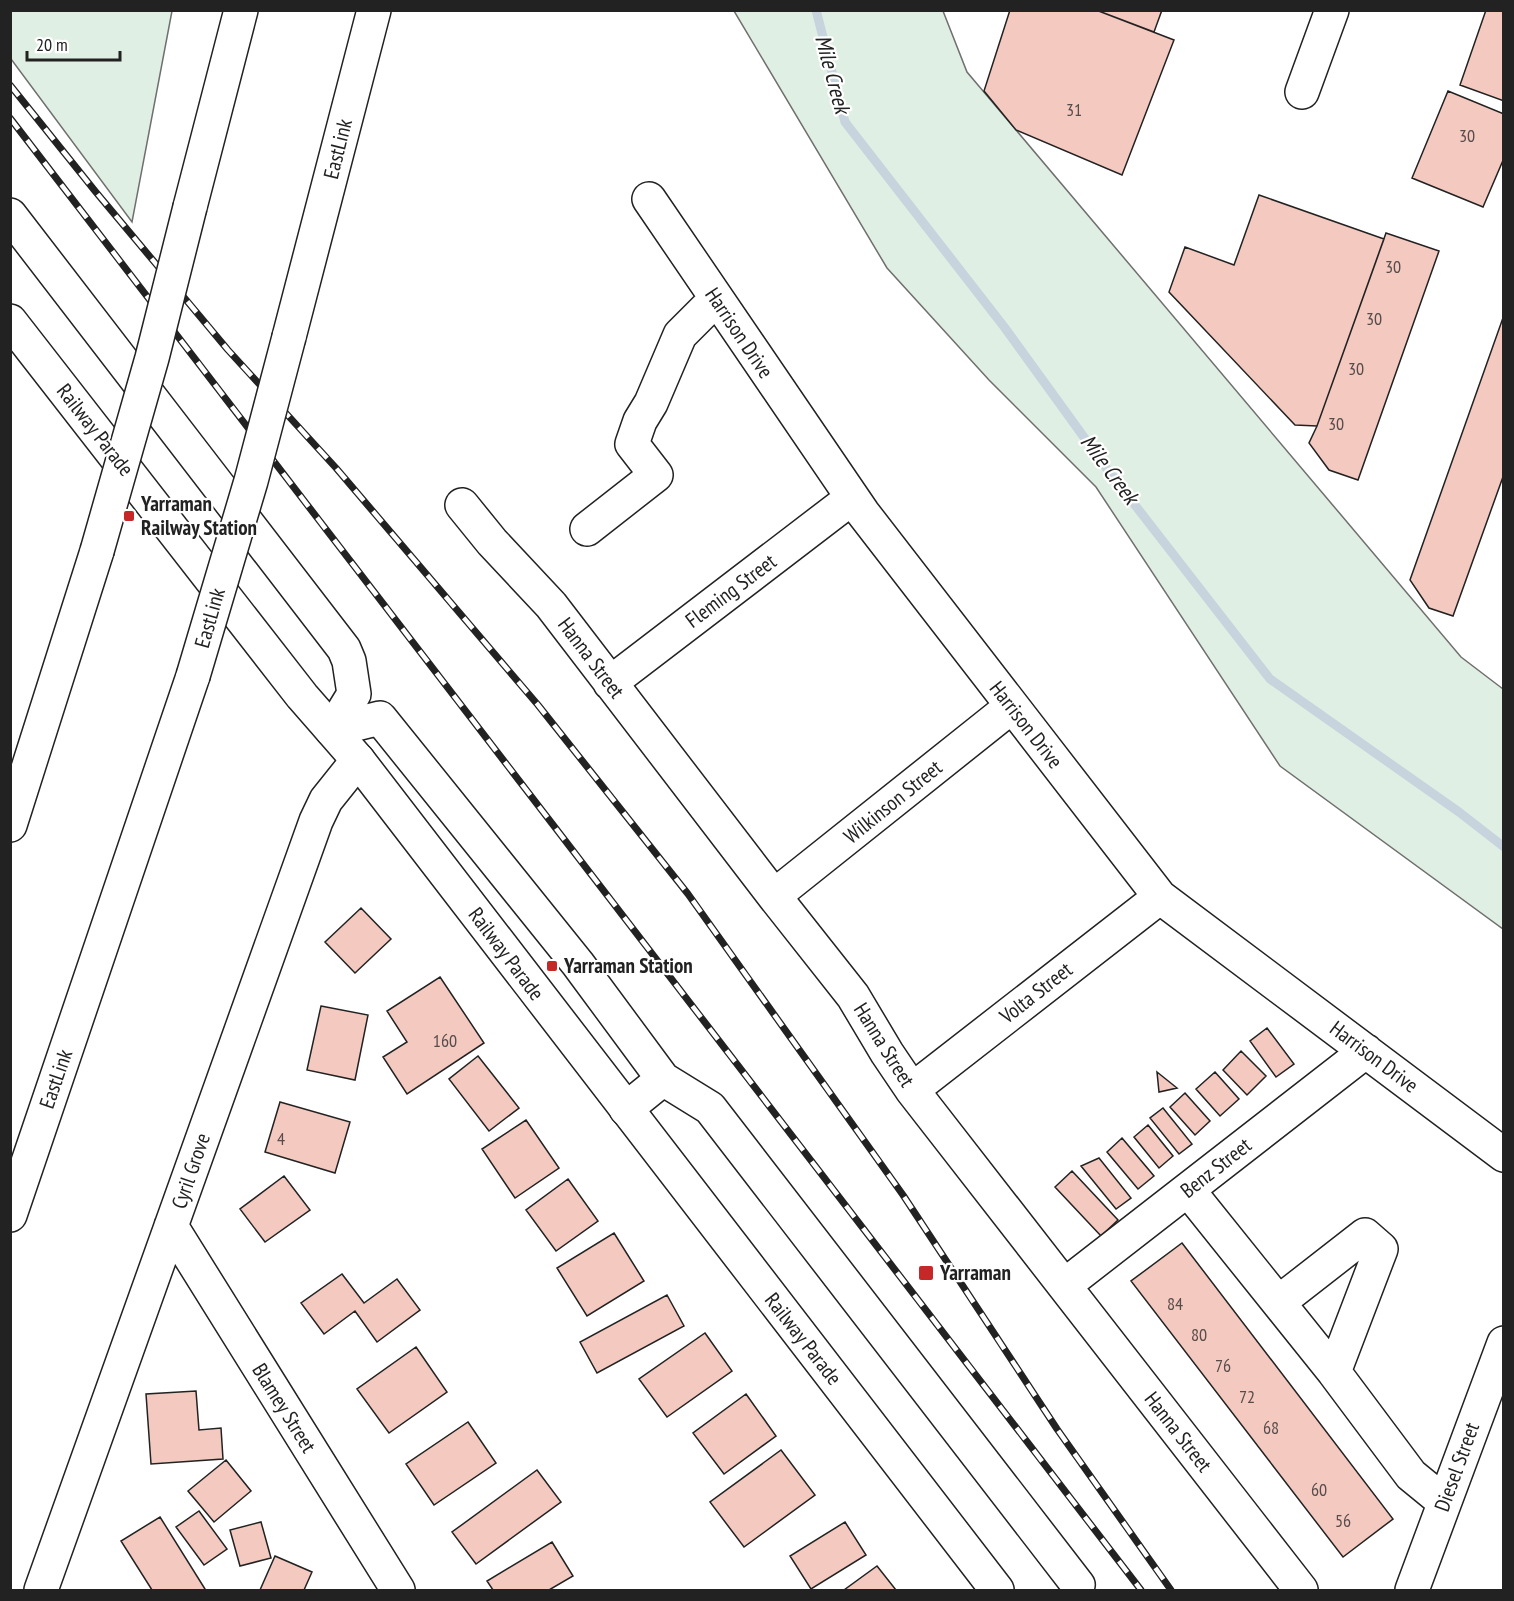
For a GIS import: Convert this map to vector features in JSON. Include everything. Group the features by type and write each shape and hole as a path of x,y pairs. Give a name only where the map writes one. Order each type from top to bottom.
{"main road":[{"path":"10,825 97,550 152,358 241,10"},
{"name":"EastLink","path":"10,1215 193,676 251,481 374,10"},
{"path":"1302,92 1332,10"},
{"name":"Harrison Drive","path":"648,199 852,498 1011,707 1160,897 1503,1155"},
{"path":"10,214 344,648 349,661 354,694 332,730"},
{"path":"587,529 656,475 632,444 640,421 651,403 680,335 716,299"},
{"name":"Railway Parade","path":"10,321 302,696 358,760 997,1590"},
{"name":"Fleming Street","path":"610,683 852,498"},
{"name":"Hanna Street","path":"462,505 551,605 853,996 891,1060 912,1090 1301,1590"},
{"name":"Wilkinson Street","path":"774,896 1011,707"},
{"path":"332,730 380,718 578,964 663,1079 710,1108 1078,1585 1076,1590"},
{"name":"Cyril Grove","path":"41,1590 291,886 326,800 358,760"},
{"name":"Volta Street","path":"912,1090 1160,897"},
{"name":"Benz Street","path":"1065,1286 1366,1051"},
{"path":"626,1109 663,1079"},
{"path":"1188,1190 1334,1372 1411,1475 1444,1502"},
{"name":"Blamey Street","path":"171,1226 398,1590"},
{"path":"1279,1302 1365,1234 1381,1249 1334,1372"},
{"name":"Diesel Street","path":"1412,1590 1503,1343"}],"green space":[{"path":"11,10 172,11 132,222 11,59"},
{"path":"734,11 943,11 967,72 1461,657 1503,689 1503,929 1280,766 1096,487 989,380 887,268"}],"building":[{"path":"1010,10 1096,10 1174,40 1122,175 1016,130 984,91"},
{"path":"1096,10 1162,10 1154,32"},
{"path":"1486,10 1504,10 1504,101 1460,85"},
{"path":"1448,91 1504,114 1504,158 1483,207 1412,178"},
{"path":"1259,195 1384,239 1317,426 1295,425 1169,292 1185,247 1234,265"},
{"path":"1386,233 1439,251 1358,480 1329,470 1309,443"},
{"path":"1504,315 1504,474 1453,616 1429,608 1410,580"},
{"path":"361,908 391,939 355,973 325,942"},
{"path":"440,977 484,1043 407,1094 383,1057 407,1042 387,1011"},
{"path":"321,1006 368,1015 355,1080 307,1070"},
{"path":"1267,1028 1294,1064 1276,1077 1250,1041"},
{"path":"1241,1051 1266,1076 1247,1095 1223,1070"},
{"path":"478,1056 519,1108 489,1131 449,1079"},
{"path":"1157,1072 1177,1088 1159,1092"},
{"path":"1215,1072 1239,1099 1220,1116 1196,1089"},
{"path":"1185,1093 1210,1121 1195,1135 1170,1107"},
{"path":"280,1102 350,1122 335,1173 265,1152"},
{"path":"1163,1108 1192,1144 1179,1154 1150,1118"},
{"path":"526,1120 559,1168 515,1198 482,1149"},
{"path":"1148,1125 1173,1156 1159,1168 1134,1137"},
{"path":"1122,1138 1154,1176 1138,1189 1107,1152"},
{"path":"1099,1158 1131,1198 1116,1209 1081,1166"},
{"path":"1072,1171 1118,1220 1101,1236 1055,1187"},
{"path":"284,1176 310,1210 265,1242 240,1209"},
{"path":"568,1179 598,1221 556,1251 526,1210"},
{"path":"614,1233 644,1281 587,1316 557,1268"},
{"path":"1182,1243 1393,1519 1343,1557 1131,1281"},
{"path":"342,1274 364,1303 397,1279 420,1310 377,1342 355,1311 324,1334 301,1303"},
{"path":"667,1295 684,1326 597,1373 580,1342"},
{"path":"705,1333 732,1371 667,1417 639,1379"},
{"path":"416,1347 447,1392 389,1433 357,1389"},
{"path":"196,1391 199,1430 221,1428 223,1459 151,1464 146,1394"},
{"path":"746,1394 776,1436 724,1474 693,1433"},
{"path":"468,1422 496,1463 434,1505 406,1464"},
{"path":"781,1450 815,1495 744,1547 710,1502"},
{"path":"226,1460 251,1491 214,1522 188,1491"},
{"path":"537,1470 561,1502 476,1564 452,1532"},
{"path":"199,1511 227,1549 204,1565 176,1527"},
{"path":"160,1517 205,1589 152,1590 121,1541"},
{"path":"261,1522 271,1558 240,1566 230,1530"},
{"path":"845,1522 866,1555 811,1589 790,1556"},
{"path":"552,1542 573,1576 549,1590 493,1590 487,1581"},
{"path":"275,1556 312,1572 304,1590 260,1590"},
{"path":"877,1566 896,1590 844,1590"}],"waterway":[{"name":"Mile Creek","path":"816,10 845,122 1005,328 1107,469 1270,679 1459,812 1504,847"}],"railway":[{"path":"10,85 228,350 336,468 538,705 688,894 903,1195 1057,1429 1171,1590"},
{"path":"10,118 1141,1590"}],"place":[{"name":"Yarraman Railway Station","path":"129,516"},
{"name":"Yarraman Station","path":"552,966"},
{"name":"Yarraman","path":"926,1273"}]}
